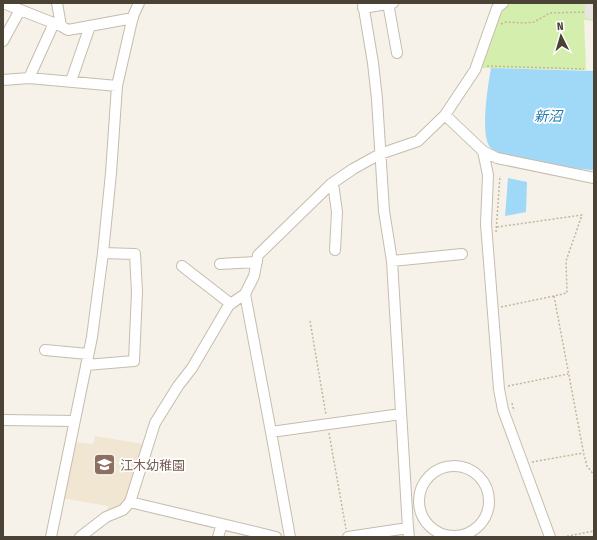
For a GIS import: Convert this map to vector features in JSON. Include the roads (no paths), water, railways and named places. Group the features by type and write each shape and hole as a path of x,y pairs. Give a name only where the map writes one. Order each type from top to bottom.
{"street":[{"path":"3,3 57,24 68,30 90,26 136,10"},
{"path":"29,78 57,24 57,3"},
{"path":"348,537 408,533 392,261 384,211 377,99 373,63 363,6 389,3 397,53"},
{"path":"80,537 106,517 123,510 130,502 154,423 178,386 192,368 231,304 245,294 254,276 258,255 333,183 352,169 380,154 418,141 445,115 475,70 497,8 503,3"},
{"path":"3,41 20,10"},
{"path":"57,24 136,10"},
{"path":"51,537 92,337 112,173 117,86 136,10"},
{"path":"71,81 90,26"},
{"path":"3,80 29,78 117,86"},
{"path":"445,115 483,151 497,158 594,178"},
{"path":"483,151 488,175 486,224 499,389 503,410 550,537"},
{"path":"333,183 337,212 335,250"},
{"path":"86,365 134,361 137,292 135,254 103,252"},
{"path":"392,261 462,254"},
{"path":"220,264 257,262"},
{"path":"182,266 231,304"},
{"path":"245,294 272,432 290,537"},
{"path":"45,350 88,354"},
{"path":"272,432 401,414"},
{"path":"3,420 74,421"},
{"path":"459,466 470,470 480,477 486,487 489,498 488,510 483,521 475,529 466,534 455,536 434,530 426,522 421,512 419,502 421,490 427,479 436,471 447,467 459,466"},
{"path":"130,502 276,537"},
{"path":"406,502 419,502"},
{"path":"218,537 222,524"}],"water":[{"name":"新沼","path":"491,68 594,71 594,170 571,168 508,156 490,147 487,141 485,121"},
{"path":"508,178 527,182 526,212 505,216"}],"place":[{"name":"江木幼稚園","path":"104,465"}]}
